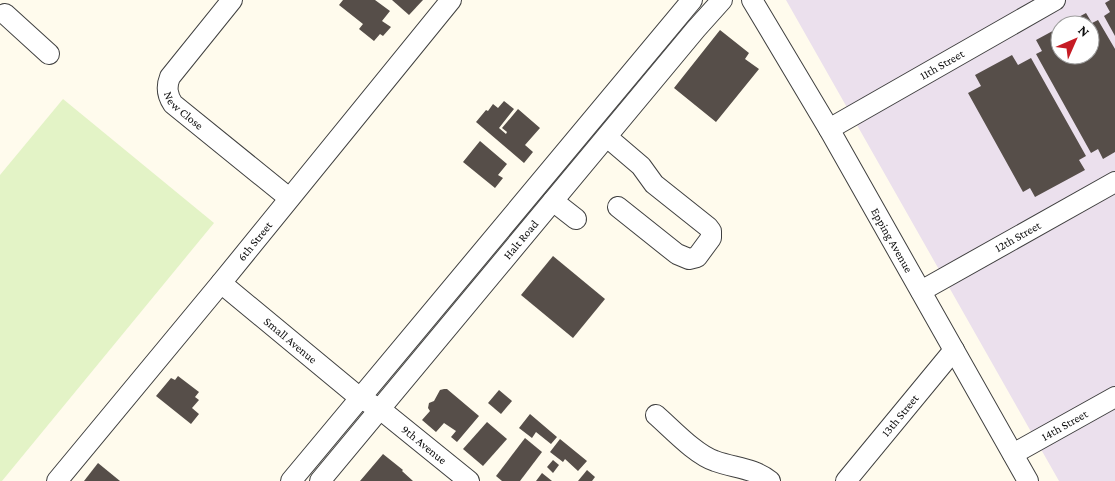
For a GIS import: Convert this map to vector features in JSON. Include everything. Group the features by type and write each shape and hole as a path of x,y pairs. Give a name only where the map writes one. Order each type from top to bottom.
{"street":[{"name":"New Close","path":"232,0 170,76 168,93 174,104 289,198"},
{"name":"6th Street","path":"58,481 451,0"},
{"name":"Halt Road","path":"291,481 692,0"},
{"name":"Halt Road","path":"320,481 722,0"},
{"name":"Epping Avenue","path":"752,0 829,129 1028,481"},
{"name":"11th Street","path":"829,129 1055,0"},
{"path":"7,12 49,54"},
{"path":"606,137 640,166 654,184 708,227 712,235 710,241 694,259 684,258 618,207"},
{"name":"12th Street","path":"920,291 1115,182"},
{"path":"553,201 576,219"},
{"name":"Small Avenue","path":"221,283 360,398 380,410"},
{"name":"13th Street","path":"846,481 954,350"},
{"name":"14th Street","path":"1012,454 1115,396"},
{"name":"9th Avenue","path":"380,410 468,481"},
{"path":"656,415 704,456 715,461 755,471 770,481"}],"shaded area":[{"path":"786,0 1115,0 1115,481 1059,481"}],"green space":[{"path":"63,99 214,223 2,481 0,481 0,175"}],"building":[{"path":"343,0 375,0 390,11 382,21 391,27 383,36 380,34 374,41 359,29 363,24 339,5"},
{"path":"392,0 423,0 409,15"},
{"path":"1115,0 1115,36 1104,16 1110,12 1105,3"},
{"path":"1100,23 1115,49 1115,152 1103,159 1098,149 1091,153 1036,54 1042,51 1036,40 1050,32 1050,65 1100,65"},
{"path":"720,30 749,53 745,59 759,69 716,122 674,88"},
{"path":"1012,55 1018,65 1031,58 1086,156 1079,160 1085,170 1035,197 1030,188 1023,192 968,93 981,86 975,75"},
{"path":"504,101 514,109 499,128 506,134 507,132 502,128 518,109 540,128 525,145 533,152 524,163 476,122 493,104 498,108"},
{"path":"480,141 507,164 498,175 503,178 495,188 463,162"},
{"path":"553,256 605,299 573,338 521,295"},
{"path":"178,376 199,392 195,397 199,400 192,408 199,414 191,424 156,396 171,378 175,380"},
{"path":"447,389 479,416 457,442 451,437 456,431 444,423 436,432 422,420 430,411 428,408 429,403 434,401 440,390"},
{"path":"499,390 512,401 501,414 488,403"},
{"path":"530,414 557,437 551,444 536,432 532,438 519,428"},
{"path":"487,422 507,439 483,466 463,449"},
{"path":"525,438 542,452 520,481 502,481 496,476"},
{"path":"560,439 587,461 578,471 565,459 563,462 550,452"},
{"path":"383,454 403,470 413,481 360,481"},
{"path":"553,460 559,465 553,473 547,467"},
{"path":"98,463 120,481 84,481"},
{"path":"587,470 595,477 592,481 578,481"},
{"path":"542,473 552,481 536,481"}]}
